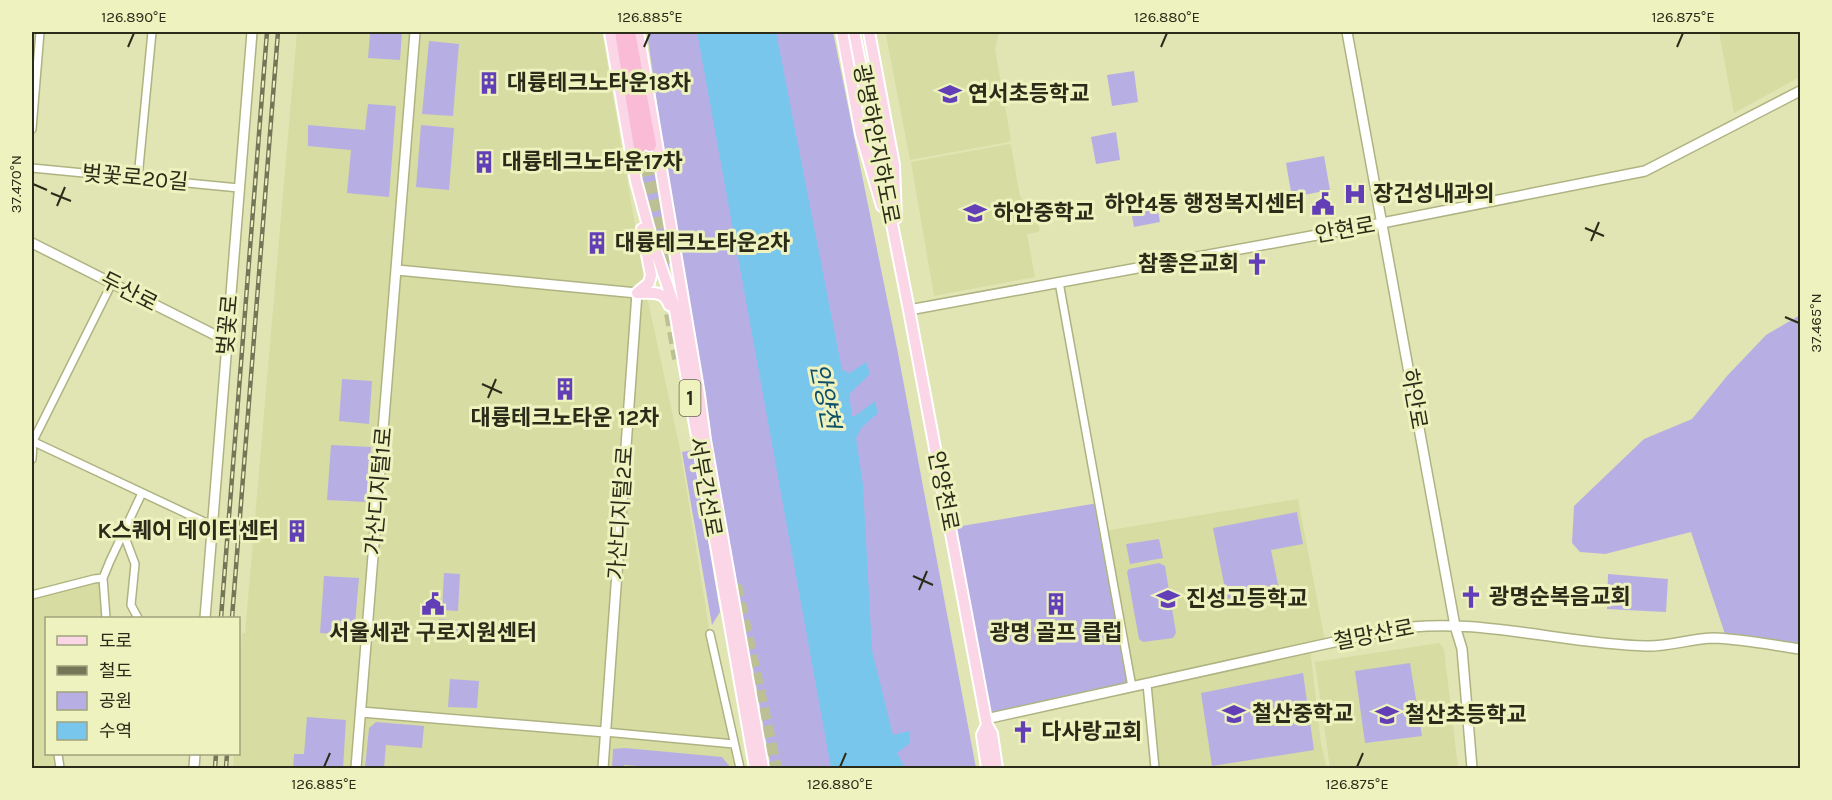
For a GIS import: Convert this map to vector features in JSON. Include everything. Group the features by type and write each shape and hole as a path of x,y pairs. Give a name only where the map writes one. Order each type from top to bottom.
{"highway":[{"path":"621,32 645,146 629,32"}],"main road":[{"name":"서부간선로","path":"610,32 636,181 651,237 674,306 755,768"},
{"name":"서부간선로","path":"638,32 705,440 763,768"},
{"path":"644,32 655,129"},
{"path":"842,32 861,134 898,257"},
{"name":"광명하안지하도로","path":"854,32 898,257"},
{"path":"869,32 894,165 898,257"},
{"path":"636,181 640,218 651,275 649,283 637,293"},
{"name":"안양천로","path":"898,257 986,722"},
{"path":"637,293 661,294 668,300 690,402"},
{"path":"986,722 982,735 987,768"},
{"path":"986,722 992,734 997,768"}],"street":[{"path":"32,129 40,32"},
{"path":"138,178 152,32"},
{"name":"벚꽃로","path":"205,617 252,32"},
{"name":"가산디지털1로","path":"356,768 415,32"},
{"name":"하안로","path":"1347,32 1455,626 1462,649 1472,768"},
{"name":"안현로","path":"909,310 1382,223 1645,171 1800,91"},
{"name":"벚꽃로20길","path":"32,168 239,188"},
{"name":"두산로","path":"32,243 227,341"},
{"path":"397,270 637,293"},
{"path":"1059,282 1132,687"},
{"path":"32,459 32,441 112,283"},
{"name":"가산디지털2로","path":"603,768 637,293"},
{"path":"32,441 213,526"},
{"path":"106,617 103,578 142,493"},
{"path":"123,532 135,564 131,605 137,617"},
{"path":"32,595 103,578"},
{"name":"철망산로","path":"986,722 1383,631 1425,625 1485,626 1648,646 1713,638 1800,649"},
{"path":"710,634 740,768"},
{"path":"1147,684 1155,768"},
{"path":"361,712 734,744"}],"shaded area":[{"path":"297,32 602,32 648,301 680,449 710,634 737,768 233,768 234,755 240,755 240,660 242,633 245,633"},
{"name":"연서초등학교","path":"907,32 999,32 995,49 1011,140 1009,142 910,160 886,35"},
{"path":"1719,32 1800,32 1800,77 1734,113"},
{"name":"하안중학교","path":"1009,144 1020,196 1040,229 1038,232 1027,234 1035,277 934,296 911,162"},
{"path":"1298,499 1326,646 1310,648 1321,744 1327,768 1155,768 1147,684 1132,687 1104,531"},
{"path":"103,578 106,617 45,617 45,755 58,755 60,768 32,768 32,598"},
{"name":"철산초등학교","path":"1439,643 1444,649 1458,768 1330,768 1315,662"}],"green space":[{"path":"355,32 402,32 400,60 368,58 370,34"},
{"path":"647,32 833,32 897,348 976,768 771,768 706,426 675,232"},
{"path":"429,41 459,44 453,116 422,114"},
{"path":"1134,71 1138,102 1112,106 1107,75"},
{"path":"368,104 396,106 389,197 347,193 351,150 308,146 308,125 365,130"},
{"path":"421,125 454,128 449,190 416,187"},
{"path":"1116,132 1120,160 1096,164 1091,137"},
{"path":"1324,156 1330,190 1292,197 1286,163"},
{"path":"657,165 671,281 661,259 637,168"},
{"path":"1156,199 1160,222 1134,227 1130,205"},
{"path":"1800,315 1800,649 1727,640 1691,532 1605,554 1580,552 1572,543 1574,506 1644,439 1692,419 1727,376 1766,335"},
{"path":"342,379 372,381 369,424 339,421"},
{"path":"331,445 371,447 366,502 327,500"},
{"path":"693,450 720,612 712,625 682,452"},
{"name":"광명 골프 클럽","path":"1098,503 1132,687 986,719 950,528"},
{"path":"1297,512 1303,544 1271,550 1279,589 1227,599 1213,528"},
{"path":"1159,539 1163,558 1130,564 1126,544"},
{"path":"1159,563 1165,566 1176,633 1173,638 1143,642 1139,639 1127,572 1129,569"},
{"path":"444,573 460,574 458,611 442,610"},
{"path":"1608,574 1668,579 1666,612 1607,609"},
{"path":"324,576 359,578 354,635 320,633"},
{"path":"439,619 461,621 460,640 438,638"},
{"path":"1410,663 1422,736 1365,743 1355,671"},
{"path":"1303,673 1314,750 1212,766 1201,693"},
{"path":"450,679 479,681 477,708 448,707"},
{"path":"307,717 346,720 343,768 293,768 294,754 304,754"},
{"path":"376,722 424,726 422,748 386,745 384,768 365,768 369,728"},
{"path":"625,748 722,757 731,768 665,768 624,765 623,768 612,768 613,749"}],"water":[{"name":"안양천","path":"697,32 776,32 842,370 850,373 866,362 870,374 849,394 852,416 875,401 878,413 862,427 856,438 863,485 872,650 893,735 909,731 910,743 897,753 905,768 831,768"}],"tunnel":[{"path":"650,145 673,268"},
{"path":"640,147 658,249"},
{"path":"667,296 678,359"},
{"path":"736,585 776,768"}],"railway":[{"path":"221,617 267,32"},
{"path":"232,617 278,32"},
{"path":"215,768 216,755"},
{"path":"226,768 227,755"}],"place":[{"name":"대륭테크노타운18차","path":"489,83"},
{"name":"연서초등학교","path":"950,94"},
{"name":"대륭테크노타운17차","path":"484,162"},
{"name":"장건성내과의","path":"1355,194"},
{"name":"하안4동 행정복지센터","path":"1323,204"},
{"name":"하안중학교","path":"975,213"},
{"name":"대륭테크노타운2차","path":"597,243"},
{"name":"참좋은교회","path":"1257,264"},
{"name":"대륭테크노타운 12차","path":"565,389"},
{"name":"K스퀘어 데이터센터","path":"297,531"},
{"name":"광명순복음교회","path":"1471,597"},
{"name":"진성고등학교","path":"1168,599"},
{"name":"서울세관 구로지원센터","path":"433,604"},
{"name":"광명 골프 클럽","path":"1056,604"},
{"name":"철산중학교","path":"1234,714"},
{"name":"철산초등학교","path":"1387,715"},
{"name":"다사랑교회","path":"1023,732"}]}
